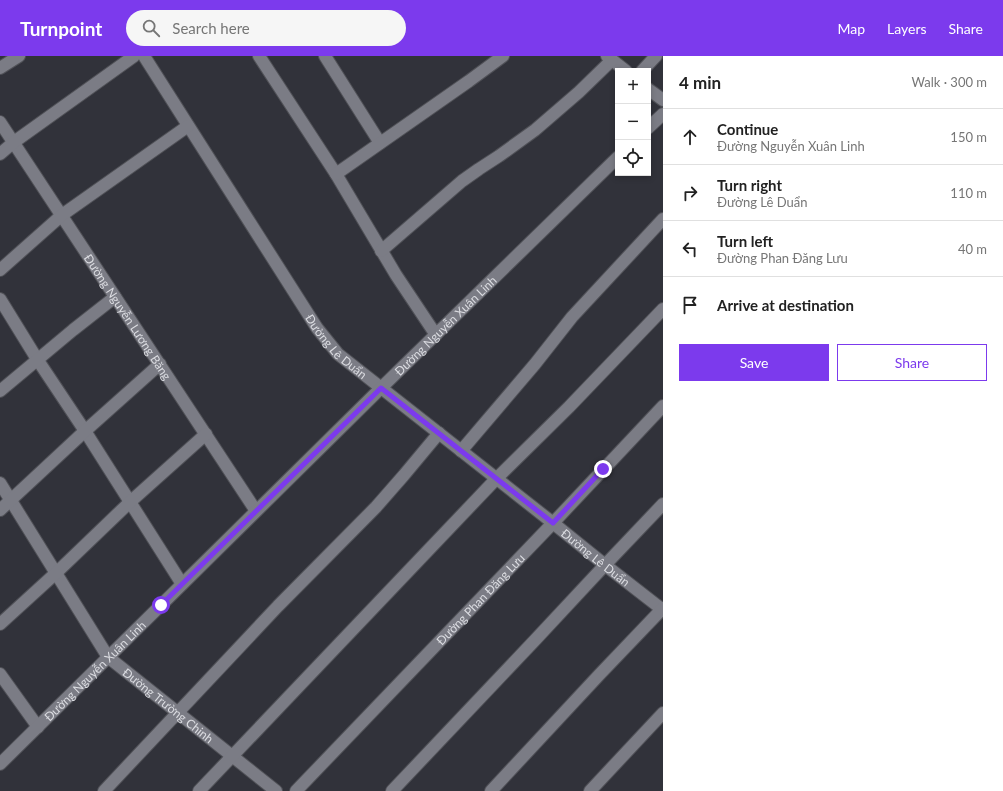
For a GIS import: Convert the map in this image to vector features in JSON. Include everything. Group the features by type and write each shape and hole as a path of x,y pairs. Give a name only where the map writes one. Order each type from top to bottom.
{"street":[{"path":"0,68 19,56"},
{"path":"0,154 14,142 134,56"},
{"name":"Đường Lê Duẩn","path":"144,56 317,328 338,354 663,609"},
{"path":"259,56 336,174 381,251 436,335"},
{"path":"325,56 380,143"},
{"path":"336,174 503,56"},
{"path":"645,68 656,56"},
{"path":"381,251 462,181 535,130 579,92 610,58 622,68"},
{"path":"651,90 663,100"},
{"path":"651,125 663,114"},
{"name":"Đường Nguyễn Lương Băng","path":"0,122 256,511"},
{"path":"0,270 62,215 188,126"},
{"name":"Đường Nguyễn Xuân Linh","path":"0,764 381,388 615,160"},
{"path":"461,450 535,364 572,317 663,219"},
{"path":"0,391 37,359 115,298"},
{"path":"0,299 182,584"},
{"path":"199,791 497,478 570,407 663,309"},
{"path":"0,510 160,364"},
{"name":"Đường Phan Đăng Lưu","path":"296,791 663,406"},
{"path":"104,791 278,606 376,507 438,433"},
{"path":"0,624 130,502 206,434"},
{"name":"Đường Trường Chinh","path":"0,483 108,657 276,791"},
{"path":"392,791 663,504"},
{"path":"492,791 599,675 663,609"},
{"path":"0,674 38,727"},
{"path":"590,791 663,713"}],"route":[{"path":"161,605 381,388 553,523 603,469"}]}
